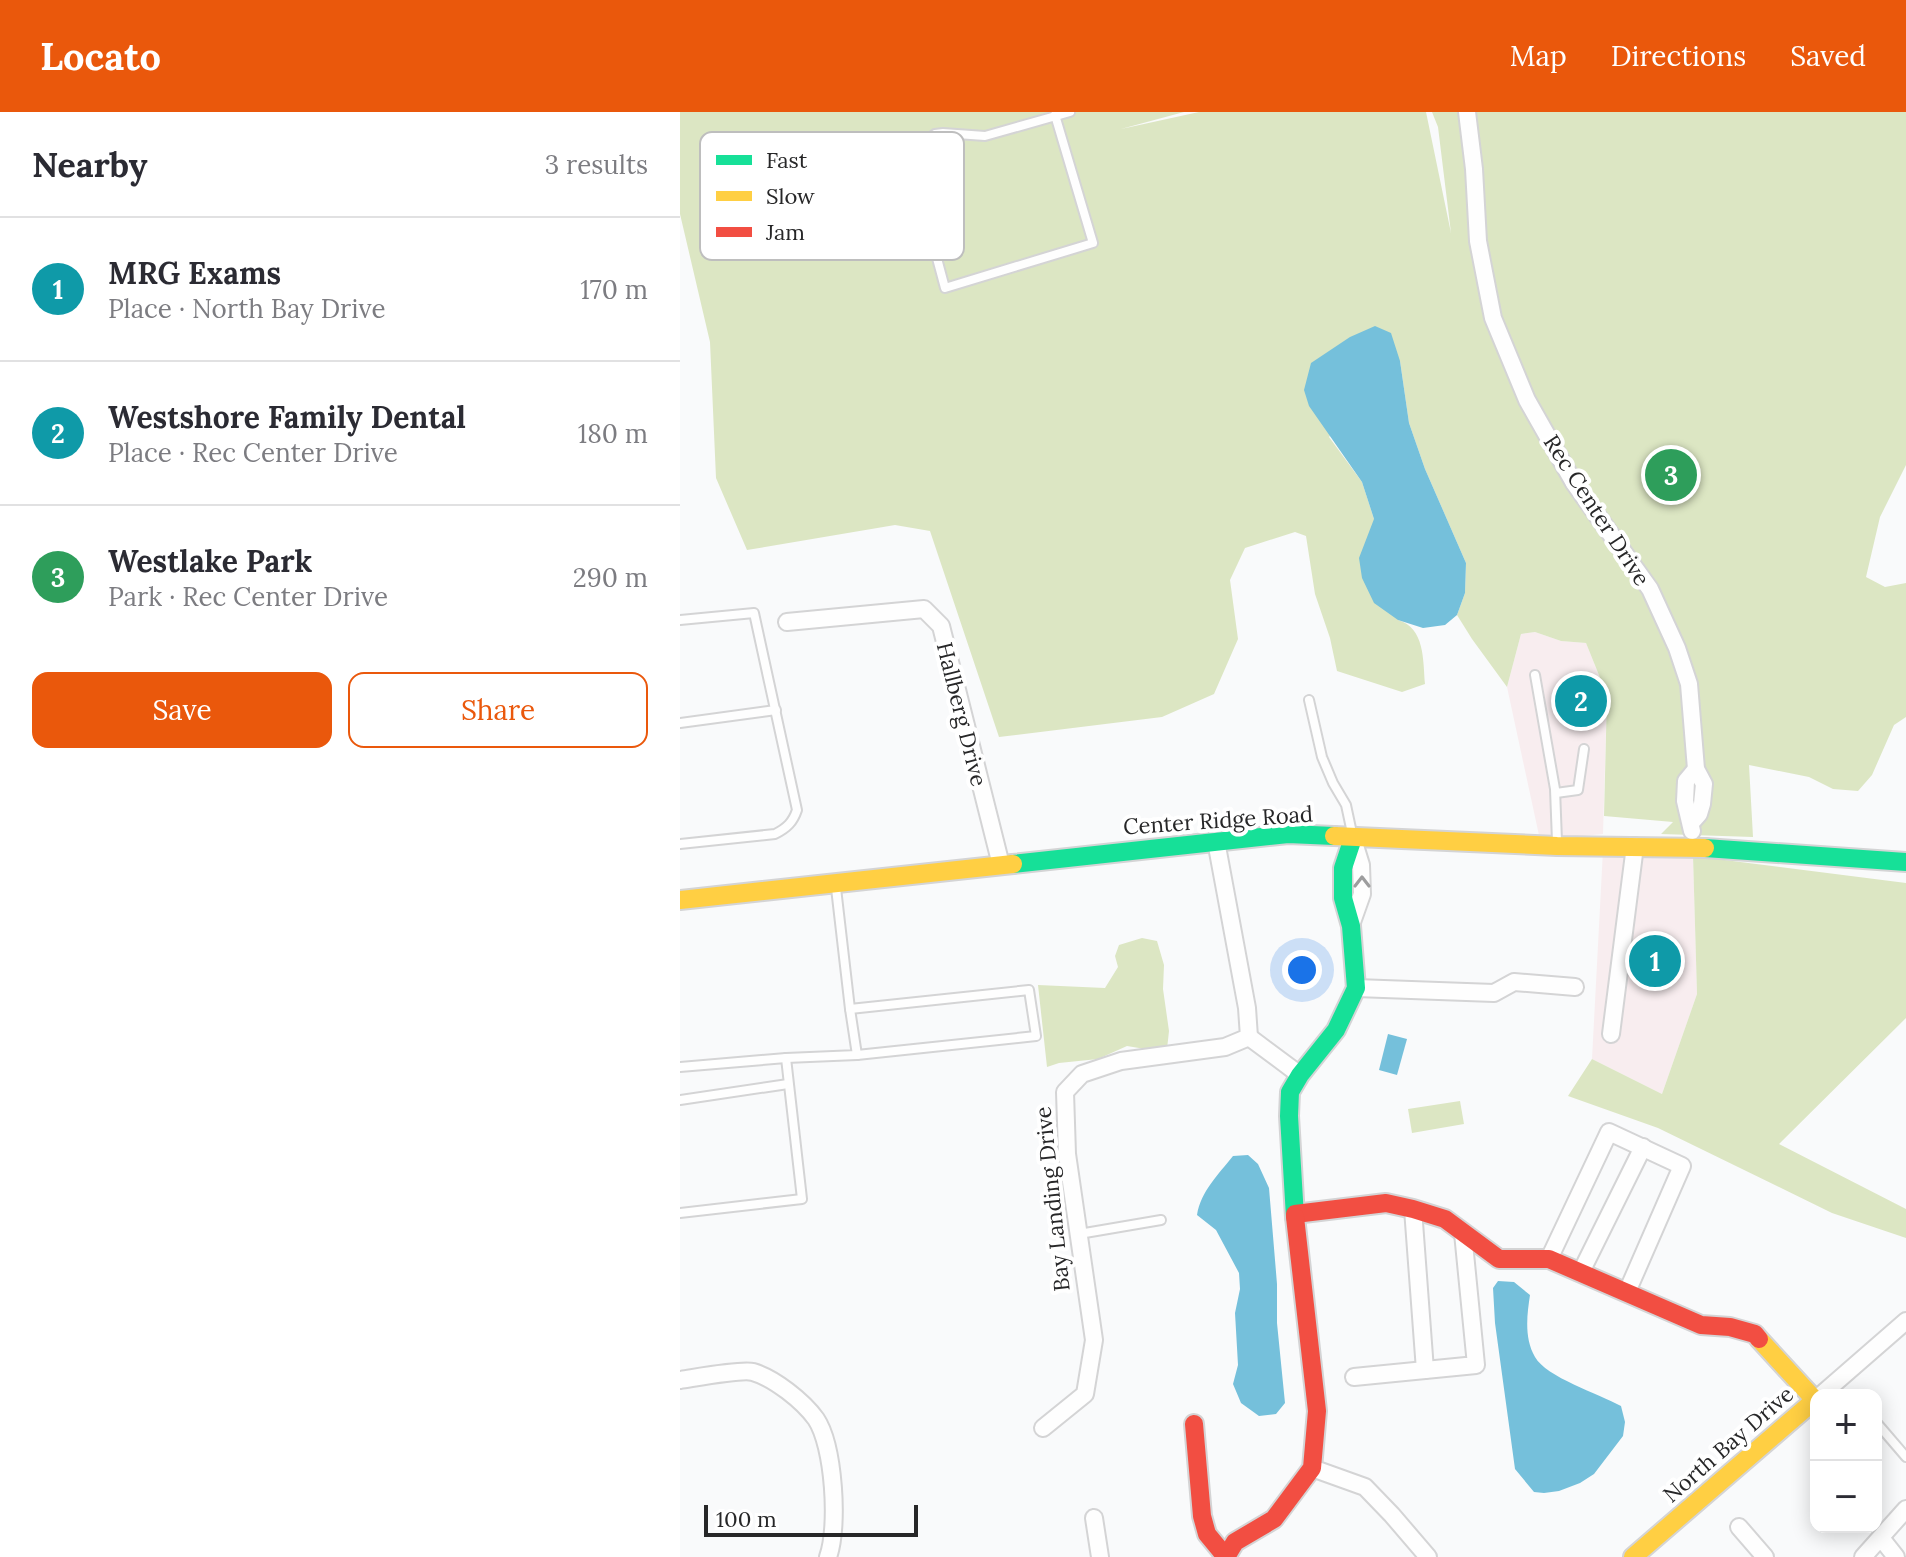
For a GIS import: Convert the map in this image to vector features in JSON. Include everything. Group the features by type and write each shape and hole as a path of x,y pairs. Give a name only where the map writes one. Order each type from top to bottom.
{"street":[{"name":"Rec Center Drive","path":"1467,112 1478,241 1493,318 1527,400 1574,483 1650,589 1677,648 1689,684 1696,769 1686,781 1685,801 1691,823 1691,847"},
{"name":"Hallberg Drive","path":"787,622 924,609 941,626 1001,865"},
{"name":"Center Ridge Road","path":"680,900 1288,834 1557,846 1691,847 1906,862"},
{"path":"1194,1424 1202,1516 1207,1534 1226,1557 1235,1542 1274,1519 1312,1468 1317,1411 1295,1214 1290,1092 1336,1030 1356,988 1351,926 1343,898 1343,868 1353,838"},
{"path":"1216,841 1247,1008 1249,1037 1300,1075"},
{"path":"1611,1034 1635,846"},
{"path":"1356,988 1494,993 1514,982 1575,987"},
{"name":"Bay Landing Drive","path":"1043,1428 1085,1394 1094,1340 1067,1154 1065,1092 1082,1074 1121,1061 1225,1047 1249,1037"},
{"path":"1549,1259 1609,1132 1682,1166 1627,1292"},
{"path":"1581,1272 1643,1147"},
{"name":"North Bay Drive","path":"1295,1214 1386,1203 1445,1219 1499,1259 1549,1259 1701,1325 1730,1327 1755,1334 1810,1391"},
{"path":"1413,1209 1425,1370"},
{"path":"1354,1377 1476,1365 1463,1233"},
{"path":"1827,1389 1906,1321"},
{"path":"680,1380 751,1371 784,1387 816,1420 827,1448 834,1509 828,1557"},
{"name":"North Bay Drive","path":"1633,1557 1810,1404"},
{"path":"1312,1468 1365,1487 1427,1557"},
{"path":"1863,1557 1906,1509"},
{"path":"1094,1518 1100,1557"},
{"path":"1739,1527 1765,1557"},
{"path":"1881,1538 1896,1557"}],"lane":[{"path":"964,134 985,136 1070,112"},
{"path":"937,260 945,288 1093,243 1055,115"},
{"path":"680,620 754,613 797,810 794,820 775,834 680,844"},
{"path":"1535,675 1556,793 1557,846"},
{"path":"1309,700 1322,757 1346,805 1353,838"},
{"path":"680,723 776,710"},
{"path":"1556,793 1578,790 1584,749"},
{"path":"835,883 857,1055"},
{"path":"680,1067 857,1055 1036,1036 1029,990 850,1009"},
{"path":"680,1213 802,1199 786,1058"},
{"path":"680,1100 788,1084"},
{"path":"1078,1234 1161,1220"},
{"path":"1882,1429 1906,1457"}],"shaded area":[{"path":"1535,632 1561,641 1586,643 1607,695 1603,834 1540,840 1507,687 1521,634"},
{"path":"1603,850 1693,856 1697,994 1662,1094 1592,1059"}],"green space":[{"path":"680,112 1184,112 1121,129 1199,112 1426,112 1451,233 1438,127 1432,112 1906,112 1906,465 1880,517 1866,577 1885,587 1906,583 1906,717 1894,725 1872,775 1858,791 1833,789 1809,777 1749,765 1753,837 1661,834 1673,822 1604,816 1607,695 1586,643 1561,641 1535,632 1521,634 1507,687 1472,639 1457,615 1465,593 1466,563 1425,469 1409,423 1400,361 1329,437 1362,482 1398,620 1413,630 1421,646 1425,684 1402,692 1337,671 1315,594 1306,536 1295,532 1245,548 1230,580 1238,639 1214,694 1162,717 999,737 930,531 895,525 747,550 716,478 710,342 680,214"},
{"path":"1693,856 1906,883 1906,1018 1779,1144 1906,1209 1906,1238 1832,1213 1658,1128 1568,1096 1592,1059 1662,1094 1697,994"},
{"path":"1142,938 1157,941 1164,965 1163,989 1169,1031 1167,1049 1127,1046 1098,1059 1047,1067 1038,985 1105,988 1118,967 1115,956 1119,945"},
{"path":"1460,1101 1464,1124 1412,1133 1408,1109"}],"water":[{"path":"1375,326 1391,333 1400,361 1409,423 1425,469 1466,563 1465,593 1457,615 1445,625 1423,628 1398,620 1374,603 1362,578 1359,558 1374,519 1362,482 1309,406 1304,390 1311,363 1350,337"},
{"path":"1388,1034 1407,1039 1397,1075 1379,1070"},
{"path":"1248,1155 1258,1164 1269,1188 1285,1403 1276,1414 1259,1416 1241,1403 1233,1384 1238,1365 1235,1313 1240,1289 1239,1273 1216,1230 1197,1215 1206,1191 1233,1156"},
{"path":"1498,1281 1514,1282 1530,1295 1528,1334 1535,1357 1541,1364 1561,1378 1621,1406 1625,1422 1623,1436 1594,1474 1559,1491 1534,1492 1515,1469 1495,1323 1493,1288"}],"traffic: fast":[{"path":"1013,864 1288,834 1334,836"},
{"path":"1295,1217 1290,1092 1336,1030 1356,988 1351,926 1343,898 1343,868 1353,838"},
{"path":"1705,848 1906,862"}],"traffic: slow":[{"path":"1334,836 1557,846 1705,848"},
{"path":"680,900 1013,864"},
{"path":"1633,1557 1815,1400 1759,1339"}],"traffic: jam":[{"path":"1295,1214 1386,1203 1413,1209 1445,1219 1499,1259 1549,1259 1701,1325 1730,1327 1755,1334 1759,1339"},
{"path":"1194,1424 1202,1516 1207,1534 1226,1557 1235,1542 1274,1519 1312,1468 1317,1411 1295,1217"}],"place":[{"name":"Westlake Park","path":"1671,475"},
{"name":"Westshore Family Dental","path":"1581,701"},
{"name":"MRG Exams","path":"1655,961"}]}
